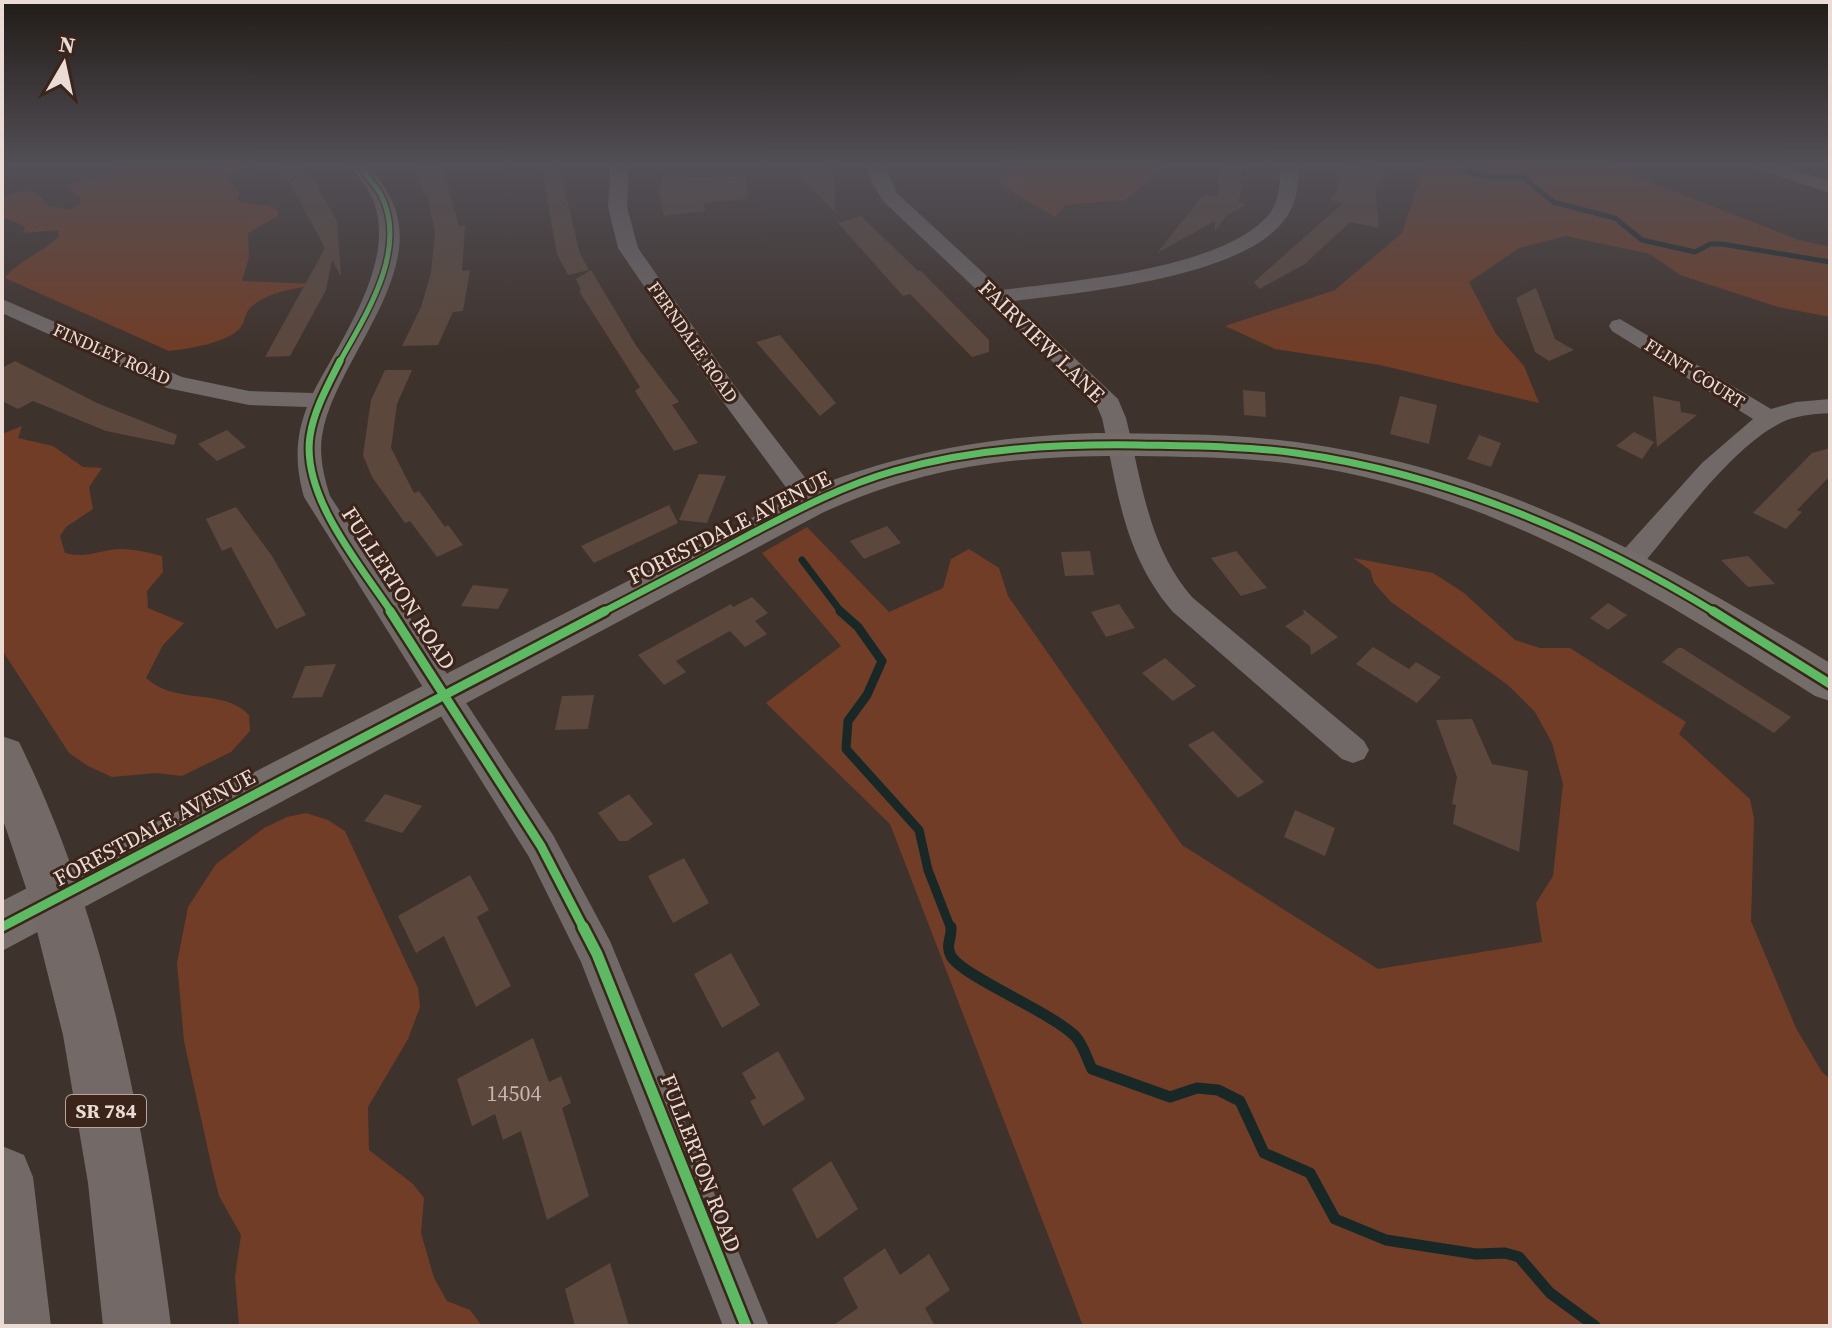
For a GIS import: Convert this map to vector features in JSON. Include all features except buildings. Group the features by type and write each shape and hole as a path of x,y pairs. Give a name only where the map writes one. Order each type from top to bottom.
{"main road":[{"name":"SR 784","path":"2,756 56,899 107,1113 137,1326"},
{"path":"2,1177 17,1326"}],"street":[{"name":"FULLERTON ROAD","path":"388,227 386,261 379,288 321,400 311,426 309,469 317,497 541,846 597,954 746,1326"},
{"name":"FERNDALE ROAD","path":"619,227 628,248 726,390 811,503"},
{"name":"FAIRVIEW LANE","path":"923,227 1099,390 1110,407 1142,540 1163,582 1183,605 1353,750"},
{"path":"999,297 1159,271 1218,254 1263,227"},
{"name":"FINDLEY ROAD","path":"2,305 184,386 249,398 321,400"},
{"name":"FLINT COURT","path":"1620,326 1770,419"},
{"path":"1628,563 1719,463 1770,419 1789,411 1830,406"},
{"name":"FORESTDALE AVENUE","path":"2,927 811,503 892,470 962,453 1044,444 1119,444 1264,449 1364,466 1473,496 1573,536 1628,563 1830,684"}],"shaded area":[{"path":"25,227 259,227 248,233 249,257 242,281 317,284 283,291 259,301 249,308 240,328 226,338 169,351 5,278 59,236 58,230 23,233"},
{"path":"1404,227 1766,227 1799,240 1830,247 1830,317 1778,307 1680,275 1650,254 1566,236 1519,248 1469,282 1496,334 1524,366 1539,403 1380,365 1275,349 1225,326 1335,290 1402,233"},
{"path":"22,426 18,438 53,446 83,467 102,468 89,487 93,509 66,527 60,536 65,553 83,555 123,549 162,556 163,572 147,591 148,608 184,623 163,645 146,678 171,692 226,701 249,715 250,731 231,752 182,776 156,773 112,777 69,753 2,650 2,434"},
{"path":"807,527 889,612 943,588 951,559 969,549 999,568 1008,596 1182,845 1378,969 1542,942 1536,903 1553,876 1563,784 1552,743 1535,712 1508,685 1391,602 1374,583 1370,570 1353,558 1433,573 1464,593 1515,640 1540,648 1570,648 1686,722 1679,734 1750,799 1754,819 1751,921 1796,1028 1822,1072 1830,1079 1830,1326 1083,1326 890,824 766,703 841,646 762,553"},
{"path":"306,813 328,820 345,831 418,988 420,1007 408,1039 368,1107 369,1150 413,1184 424,1198 421,1233 434,1278 447,1301 470,1310 482,1326 239,1326 235,1277 241,1235 219,1196 212,1168 184,1041 177,963 188,907 216,864 264,828 287,817"}],"waterway":[{"path":"1626,227 1642,240 1695,252 1710,244 1722,244 1830,262"},
{"path":"802,560 841,612"},
{"path":"841,612 858,627 882,661 867,695 848,721 846,749 919,830 928,870 951,929"},
{"path":"951,929 949,952 959,964 1063,1026 1078,1039 1092,1069 1170,1097 1197,1088 1218,1090 1240,1101 1264,1153 1310,1173 1335,1219 1386,1240 1476,1254 1505,1253 1519,1257 1550,1293 1595,1326"}],"cycle path":[{"path":"388,227 386,262 374,295 324,394 312,425 309,462 317,497 541,846 597,954 746,1326"},
{"path":"2,927 811,503 892,472 971,453 1053,445 1228,447 1315,456 1396,473 1515,511 1591,544 1679,591 1830,684"}]}
